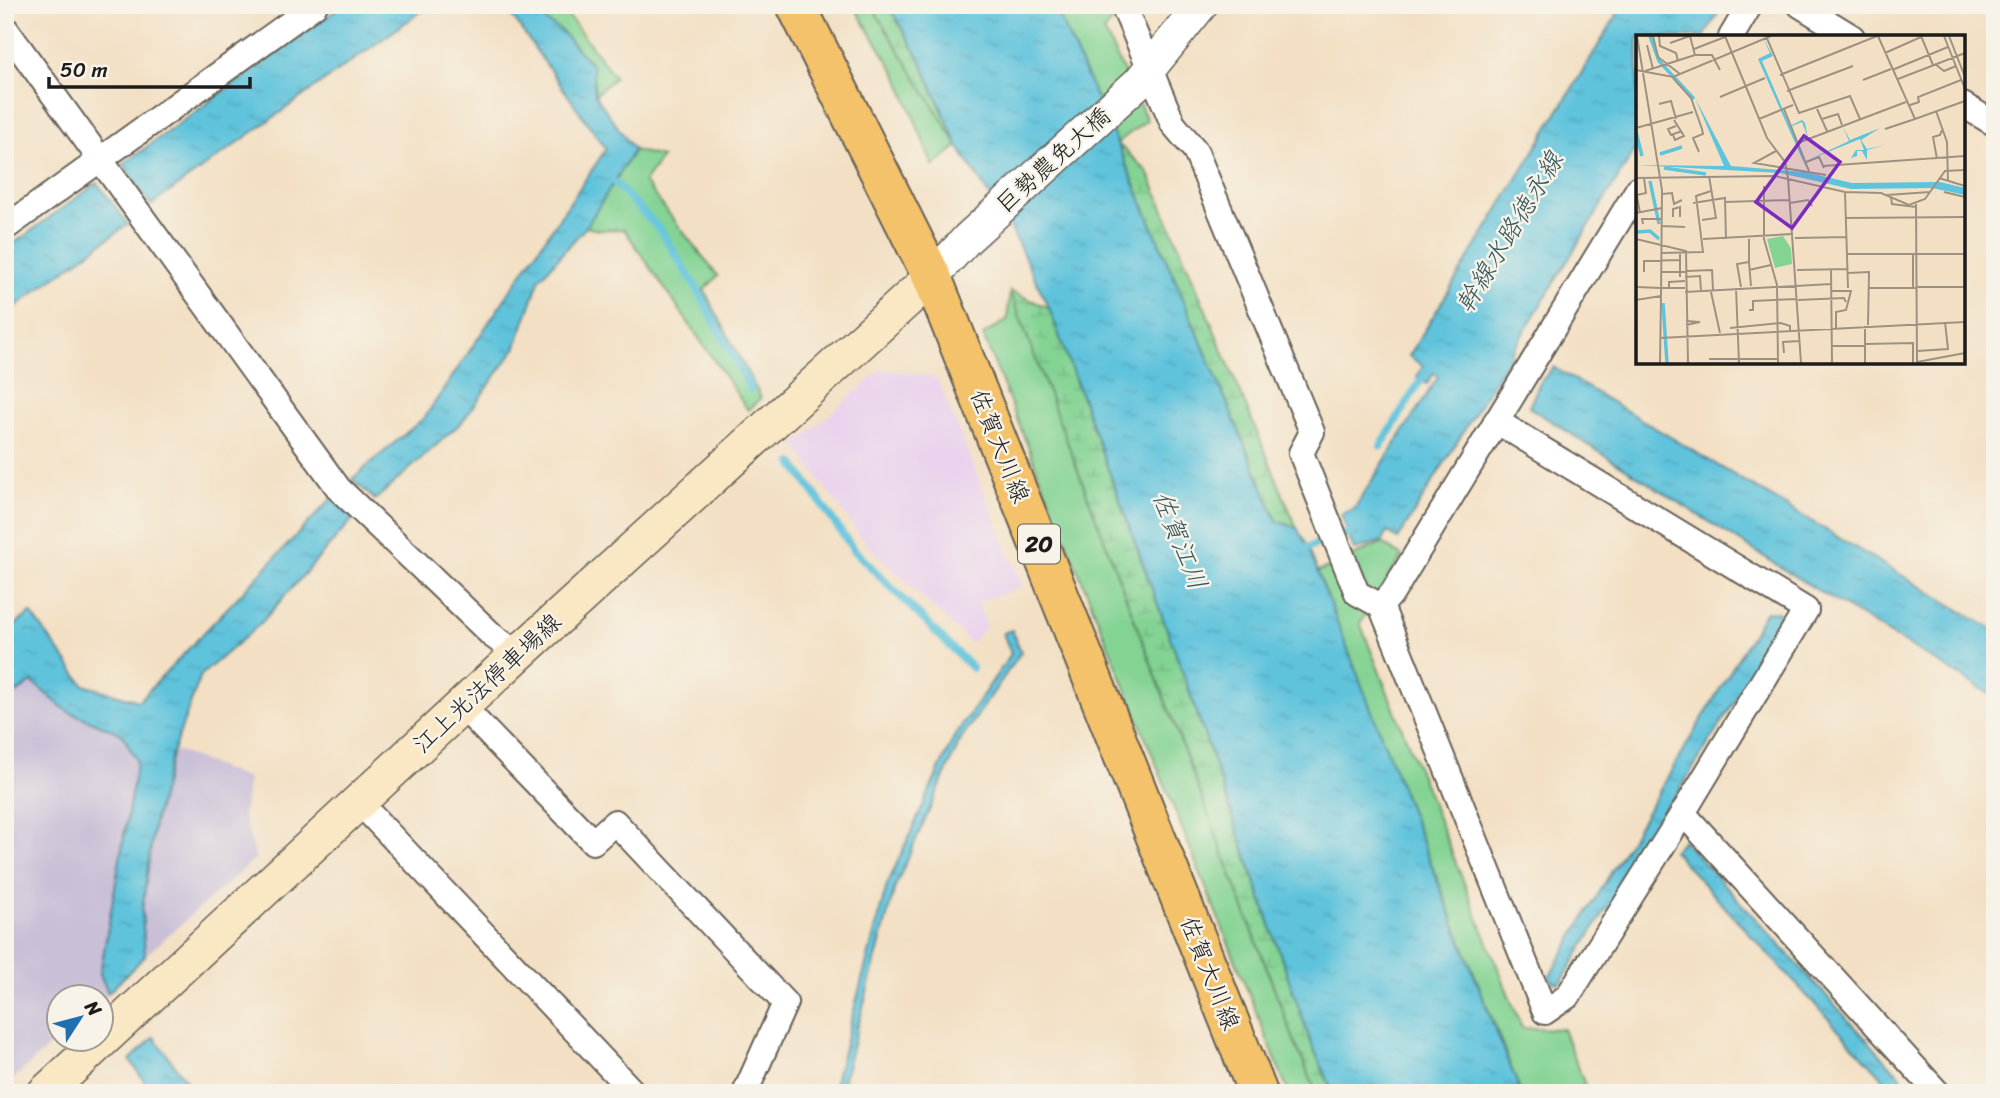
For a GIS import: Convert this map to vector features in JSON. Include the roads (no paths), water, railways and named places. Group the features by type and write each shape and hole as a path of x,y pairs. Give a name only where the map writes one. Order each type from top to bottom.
{"main road":[{"name":"佐賀大川線","path":"796,5 932,277 1258,1093"},
{"name":"江上光法停車場線","path":"45,1093 461,706 932,277"}],"street":[{"path":"5,228 315,5"},
{"path":"1123,5 1144,75 1173,124 1195,150 1312,432 1301,453 1343,560 1357,593 1381,606 1545,1012 1568,996 1806,610 1496,421"},
{"name":"巨勢農免大橋","path":"932,277 968,238 1144,75 1202,5"},
{"path":"1732,35 1750,5"},
{"path":"1800,5 1849,35"},
{"path":"5,28 339,489 493,636 518,654"},
{"path":"1965,105 1995,124"},
{"path":"1381,606 1393,592 1636,192"},
{"path":"461,706 593,842 615,822 785,1003 745,1093"},
{"path":"358,801 635,1093"},
{"path":"1683,813 1938,1093"}],"water":[{"path":"343,5 430,5 151,205 123,164"},
{"path":"504,5 534,5 547,22 560,30 592,65 595,95 634,150 586,227 540,278 515,349 462,422 375,500 352,479 425,417 606,149"},
{"name":"佐賀江川","path":"888,5 1054,5 1117,143 1277,521 1297,528 1308,547 1521,1093 1333,1093 1310,1040 1183,673 1049,308 1013,233 958,146 920,59"},
{"path":"1623,5 1723,5 1705,35 1636,35 1636,148 1398,539 1387,532 1382,541 1354,550 1341,514 1354,509 1438,377 1434,373 1427,384 1417,377 1423,366 1409,356"},
{"path":"97,183 128,224 5,314 5,250"},
{"path":"1553,367 1995,631 1995,697 1799,579 1529,407 1539,384"},
{"path":"332,498 353,519 260,624 201,675 172,754 154,824 142,911 145,956 116,985 116,982 103,982 100,974 137,761 122,734 67,711 32,682 5,701 5,632 31,613 84,685 139,701"},
{"path":"1766,611 1777,612 1784,621 1560,984 1548,979"},
{"path":"1012,630 1021,652 960,741 895,887 840,1093 832,1093 887,885 954,737 1011,654 1003,633"},
{"path":"1683,840 1916,1093 1897,1093 1673,851"},
{"path":"154,1037 195,1093 152,1093 130,1060"}],"waterway":[{"path":"614,182 660,230 699,292 751,389"},
{"name":"幹線水路徳永線","path":"1381,446 1426,371"},
{"path":"793,463 853,549 972,668"},
{"path":"1298,551 1348,533 1357,527"}]}
